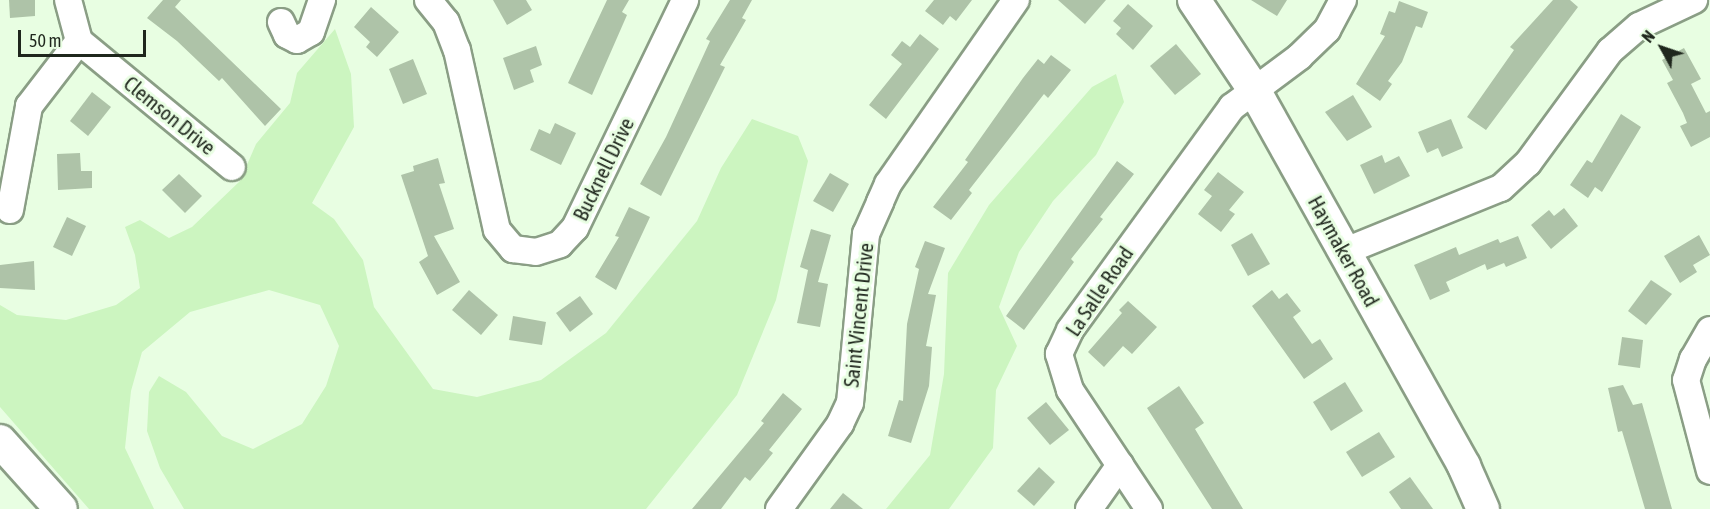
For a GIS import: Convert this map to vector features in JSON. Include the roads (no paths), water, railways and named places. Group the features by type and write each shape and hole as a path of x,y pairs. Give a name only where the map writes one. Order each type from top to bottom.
{"main road":[{"name":"Haymaker Road","path":"1194,0 1253,88 1464,466 1483,509"},
{"path":"0,441 61,509"}],"street":[{"path":"9,210 30,106 79,41 68,0"},
{"path":"281,22 287,35 297,40 311,32 322,0"},
{"name":"Bucknell Drive","path":"428,0 446,22 458,50 497,230 513,249 536,252 560,244 575,228 685,0"},
{"name":"Saint Vincent Drive","path":"779,509 840,424 850,403 866,234 880,202 1016,0"},
{"path":"1253,88 1299,57 1326,30 1343,0"},
{"path":"1343,252 1501,188 1528,163 1610,51 1639,26 1694,0"},
{"name":"Clemson Drive","path":"79,41 232,167"},
{"name":"La Salle Road","path":"1149,509 1070,390 1059,354 1070,330 1187,164 1232,106 1253,88"},
{"path":"1710,330 1693,358 1686,380 1710,471"},
{"path":"1089,509 1120,465"}]}
